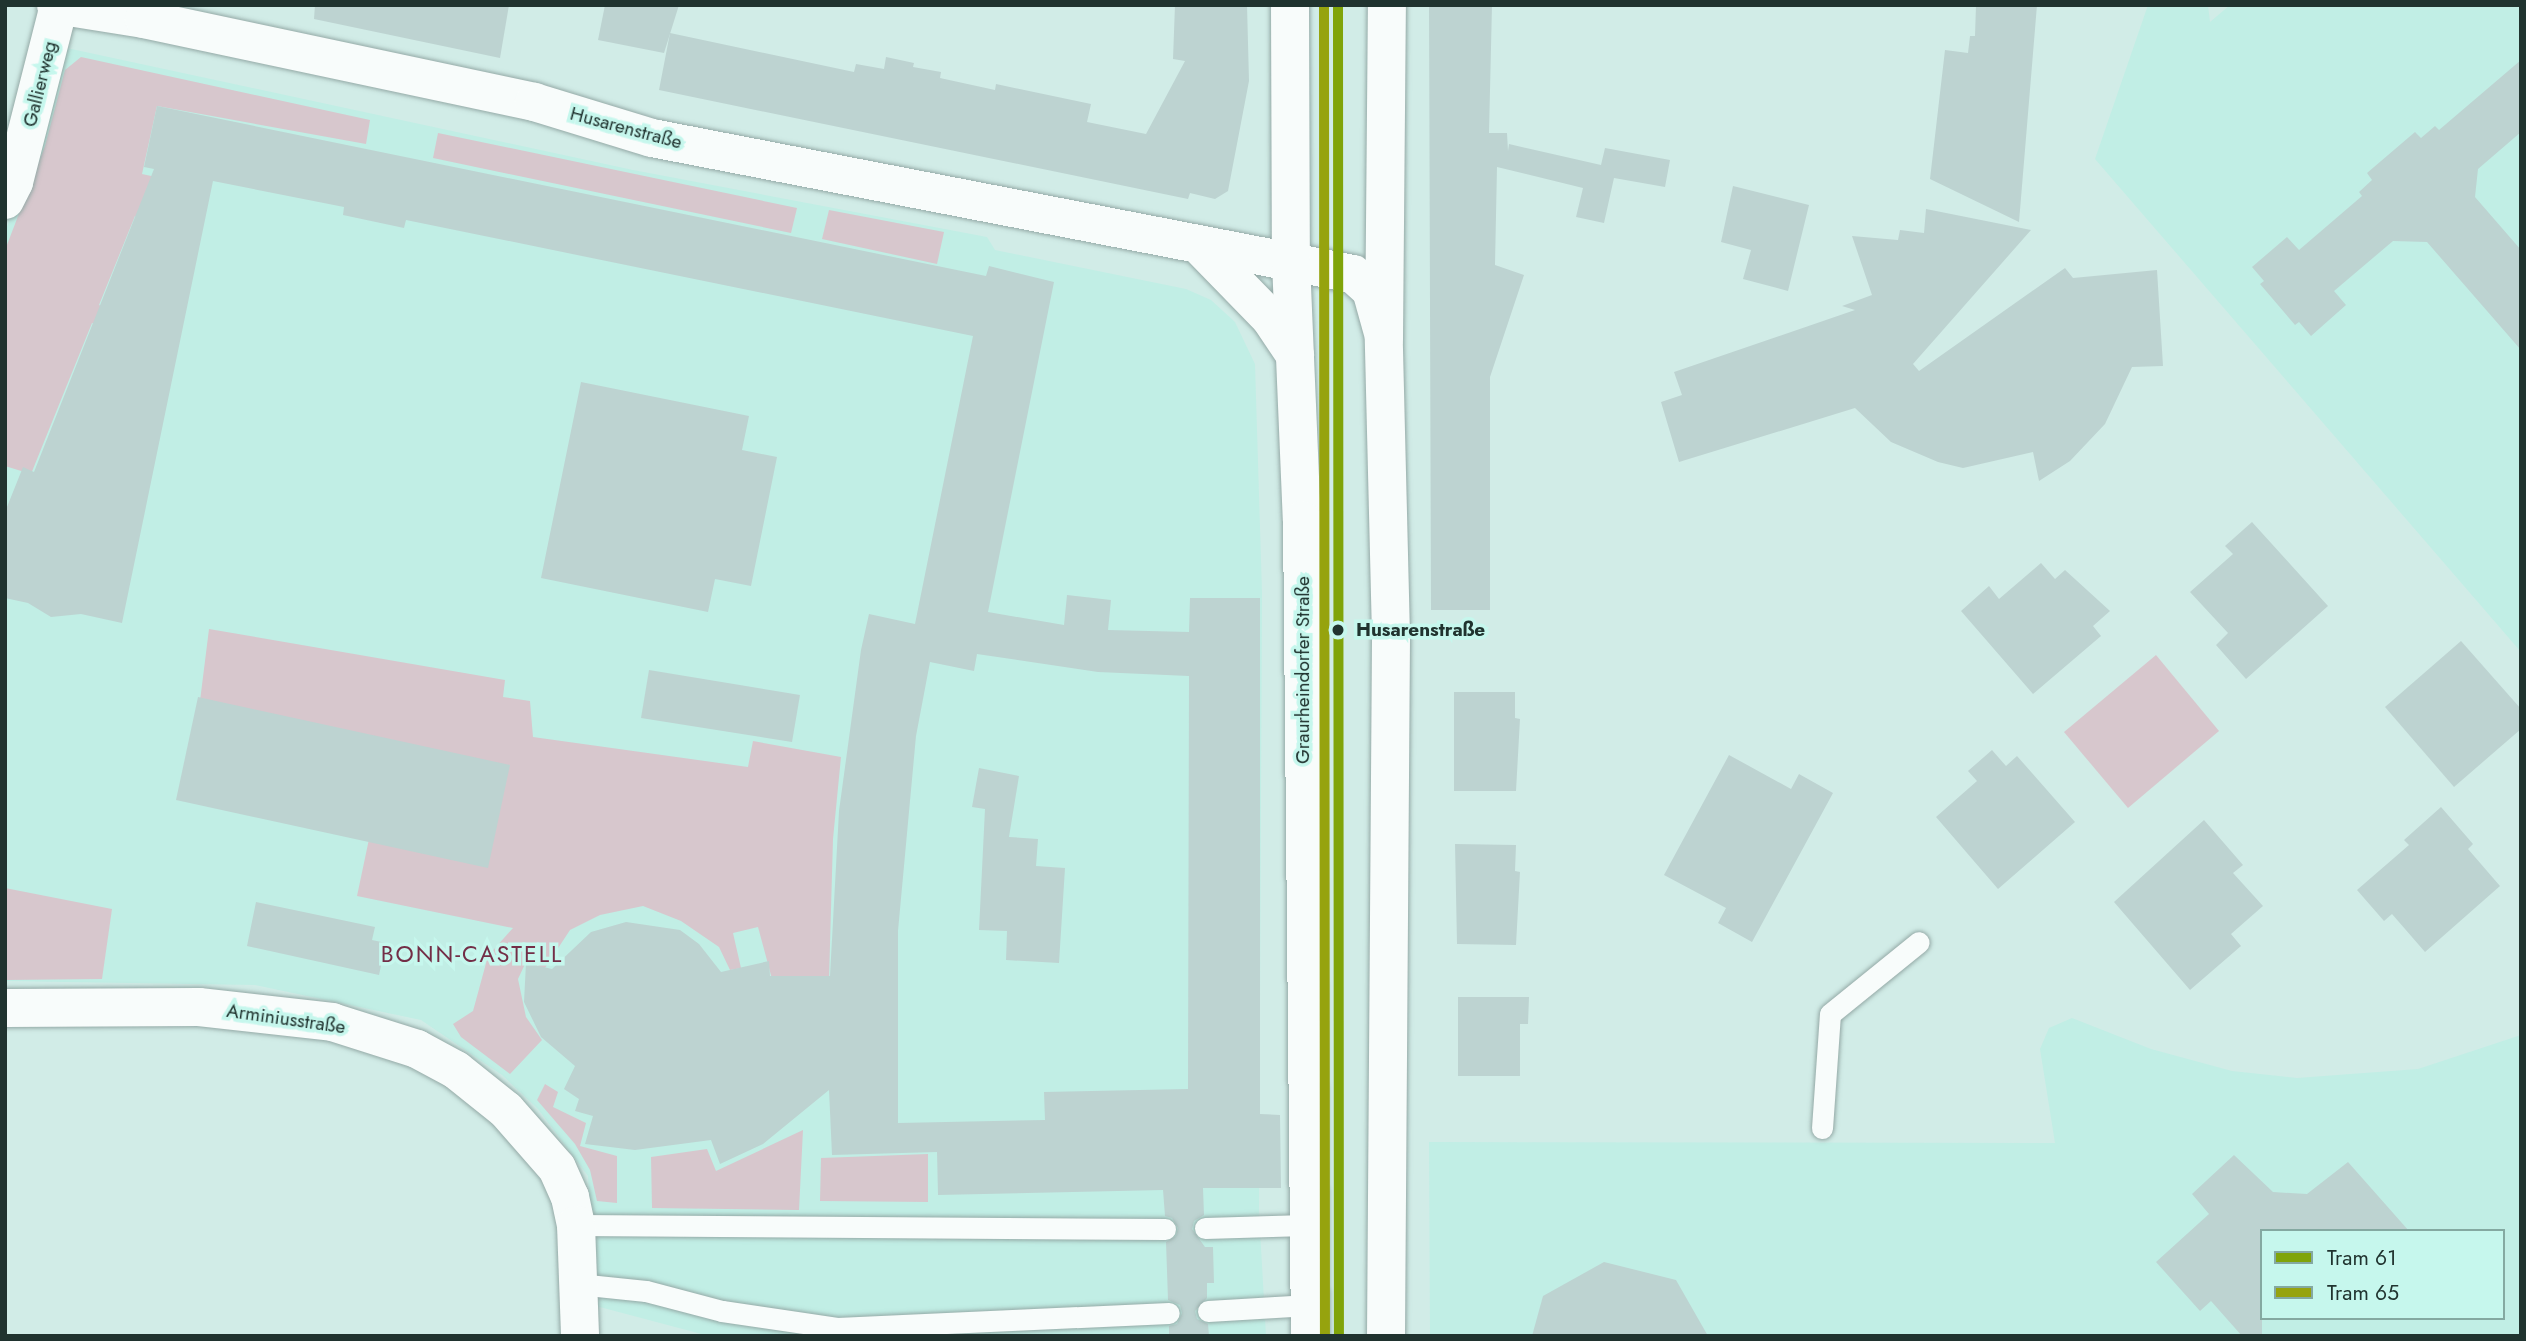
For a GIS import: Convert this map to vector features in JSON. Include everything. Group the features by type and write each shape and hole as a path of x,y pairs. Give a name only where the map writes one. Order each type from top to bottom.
{"main road":[{"name":"Graurheindorfer Straße","path":"1290,5 1291,261 1302,534 1306,1224 1310,1320"},
{"path":"1386,1336 1391,623 1384,339 1387,5"},
{"name":"Husarenstraße","path":"58,6 144,19 520,99 652,138 1353,274"},
{"name":"Gallierweg","path":"5,200 15,183 58,6"},
{"path":"1384,339 1371,290 1353,274 1371,254 1387,226"},
{"path":"1198,244 1270,318 1295,355"},
{"name":"Arminiusstraße","path":"5,1009 212,1009 332,1022 417,1049 481,1088 533,1138 557,1168 570,1197 576,1225 580,1336"}],"lane":[{"path":"1822,1128 1830,1014 1919,942"},
{"path":"1205,1228 1306,1224"},
{"path":"576,1225 1165,1229"},
{"path":"578,1284 646,1291 722,1311 837,1328 1169,1312"},
{"path":"1208,1311 1310,1320"}],"shaded area":[{"path":"2148,5 2208,5 2210,22 2230,5 2521,5 2521,652 2095,159"},
{"path":"62,47 633,170 987,237 995,250 1186,289 1211,300 1235,322 1255,364 1262,592 1259,1212 1266,1336 709,1336 596,1306 588,1176 538,1109 502,1075 421,1020 255,985 5,981 5,231 35,163"},
{"path":"81,57 370,120 366,144 157,106 142,174 165,179 157,220 135,216 99,305 112,311 105,328 92,323 31,474 5,466 5,250 45,146 65,70"},
{"path":"438,133 797,208 791,233 433,158"},
{"path":"829,210 944,232 937,264 822,239"},
{"path":"209,629 505,680 503,697 530,701 533,737 748,767 753,741 841,757 833,839 829,980 772,979 758,927 733,933 741,968 730,970 719,947 681,921 643,906 600,915 570,930 545,968 525,964 518,979 526,1017 542,1040 510,1074 461,1037 453,1024 473,1011 488,956 513,928 357,896 369,839 200,701"},
{"path":"2156,655 2219,731 2128,808 2064,732"},
{"path":"5,888 112,909 102,979 5,980"},
{"path":"2072,1018 2151,1049 2232,1071 2297,1078 2418,1069 2521,1035 2521,1336 1430,1336 1429,1142 2055,1143 2040,1049 2049,1028"},
{"path":"545,1084 558,1092 553,1107 586,1123 580,1146 617,1156 617,1203 597,1201 590,1170 575,1144 537,1100"},
{"path":"803,1130 799,1210 652,1208 651,1157 707,1149 716,1171"},
{"path":"928,1154 928,1202 820,1201 821,1158"}],"building":[{"path":"315,5 509,5 500,58 314,19"},
{"path":"605,5 679,5 664,53 598,40"},
{"path":"1175,5 1247,5 1249,81 1228,191 1215,199 1190,193 1188,199 659,90 670,33 854,72 856,64 884,69 886,57 914,63 913,67 941,72 940,78 995,90 996,84 1091,104 1087,122 1146,134 1185,61 1173,59"},
{"path":"1429,5 1492,5 1489,133 1507,133 1508,151 1509,144 1601,165 1605,148 1670,160 1665,187 1614,178 1604,223 1576,217 1583,188 1497,167 1495,265 1524,275 1490,377 1490,610 1431,610"},
{"path":"1976,5 2037,5 2019,222 1930,179 1945,50 1968,53 1970,36 1975,36"},
{"path":"2521,60 2521,132 2478,169 2475,197 2521,250 2521,350 2427,242 2393,241 2334,291 2346,305 2311,336 2299,322 2295,325 2260,284 2264,281 2252,267 2287,237 2299,250 2362,196 2359,192 2372,180 2367,173 2415,132 2421,138 2435,126 2439,130"},
{"path":"157,106 986,276 989,266 1054,282 988,612 1064,625 1067,595 1111,600 1108,630 1189,632 1190,598 1260,598 1260,1114 1280,1115 1281,1188 1203,1188 1204,1215 1194,1221 1192,1229 1205,1247 1213,1247 1214,1283 1207,1283 1207,1298 1195,1311 1197,1319 1208,1324 1209,1336 1169,1336 1169,1326 1177,1324 1182,1313 1180,1305 1168,1300 1166,1242 1176,1236 1178,1228 1172,1218 1165,1216 1163,1190 938,1195 937,1152 832,1155 829,1090 763,1144 720,1164 711,1140 635,1150 585,1144 593,1116 575,1111 579,1099 564,1089 575,1066 541,1037 524,1002 526,963 552,969 591,932 626,922 680,930 699,944 721,972 769,961 770,976 830,976 839,811 861,650 869,614 915,624 973,336 406,220 404,228 343,215 344,207 213,181 122,623 81,614 51,617 28,603 5,598 5,512 23,467 34,472 154,169 144,167","holes":["977,654 1098,672 1189,676 1188,1089 1044,1092 1045,1120 898,1123 898,931 916,736 930,662 974,671"]},
{"path":"1733,186 1809,205 1788,291 1743,279 1751,250 1721,242"},
{"path":"1926,209 2031,230 1913,364 1919,371 2065,268 2073,278 2157,270 2163,366 2132,367 2105,424 2070,461 2039,481 2033,452 1963,468 1938,462 1891,442 1855,408 1679,462 1661,402 1682,395 1674,372 1855,310 1842,306 1872,295 1852,236 1898,240 1900,230 1924,233"},
{"path":"581,382 749,416 742,450 777,457 751,586 715,579 708,612 541,578"},
{"path":"2252,522 2328,606 2246,679 2216,645 2228,633 2190,592 2233,554 2225,546"},
{"path":"2041,563 2055,579 2065,570 2110,611 2093,626 2101,636 2033,694 1961,611 1989,586 1999,599"},
{"path":"2461,641 2521,709 2521,729 2454,787 2385,707"},
{"path":"649,670 800,695 792,742 641,718"},
{"path":"1454,692 1515,692 1515,718 1520,719 1516,791 1454,791"},
{"path":"198,697 510,765 488,868 176,800"},
{"path":"1992,750 2006,766 2017,756 2075,822 1998,889 1936,817 1977,781 1968,771"},
{"path":"1729,755 1791,789 1799,774 1833,793 1752,942 1718,923 1726,908 1664,875"},
{"path":"979,768 1019,776 1009,837 1038,839 1036,866 1065,868 1059,963 1006,960 1007,931 979,930 985,809 972,807"},
{"path":"2441,807 2473,844 2468,849 2500,886 2425,952 2392,914 2384,921 2357,890 2409,845 2404,840"},
{"path":"2204,820 2243,865 2233,873 2263,906 2231,934 2241,946 2190,990 2114,902"},
{"path":"1455,844 1516,845 1515,871 1520,872 1516,945 1457,944"},
{"path":"256,902 375,927 372,940 386,943 379,975 247,946"},
{"path":"1458,997 1529,997 1528,1024 1520,1024 1520,1076 1458,1076"},
{"path":"2234,1155 2273,1192 2307,1194 2348,1162 2407,1229 2260,1229 2262,1336 2242,1336 2211,1301 2200,1311 2156,1262 2209,1214 2192,1194"},
{"path":"1604,1262 1676,1280 1708,1336 1532,1336 1543,1296"}],"tram line":[{"name":"65","path":"1324,5 1325,1336"},
{"name":"61","path":"1338,5 1339,1336"}],"place":[{"name":"Husarenstraße","path":"1338,630"}],"district":[{"name":"BONN-CASTELL","path":"472,954"}]}
